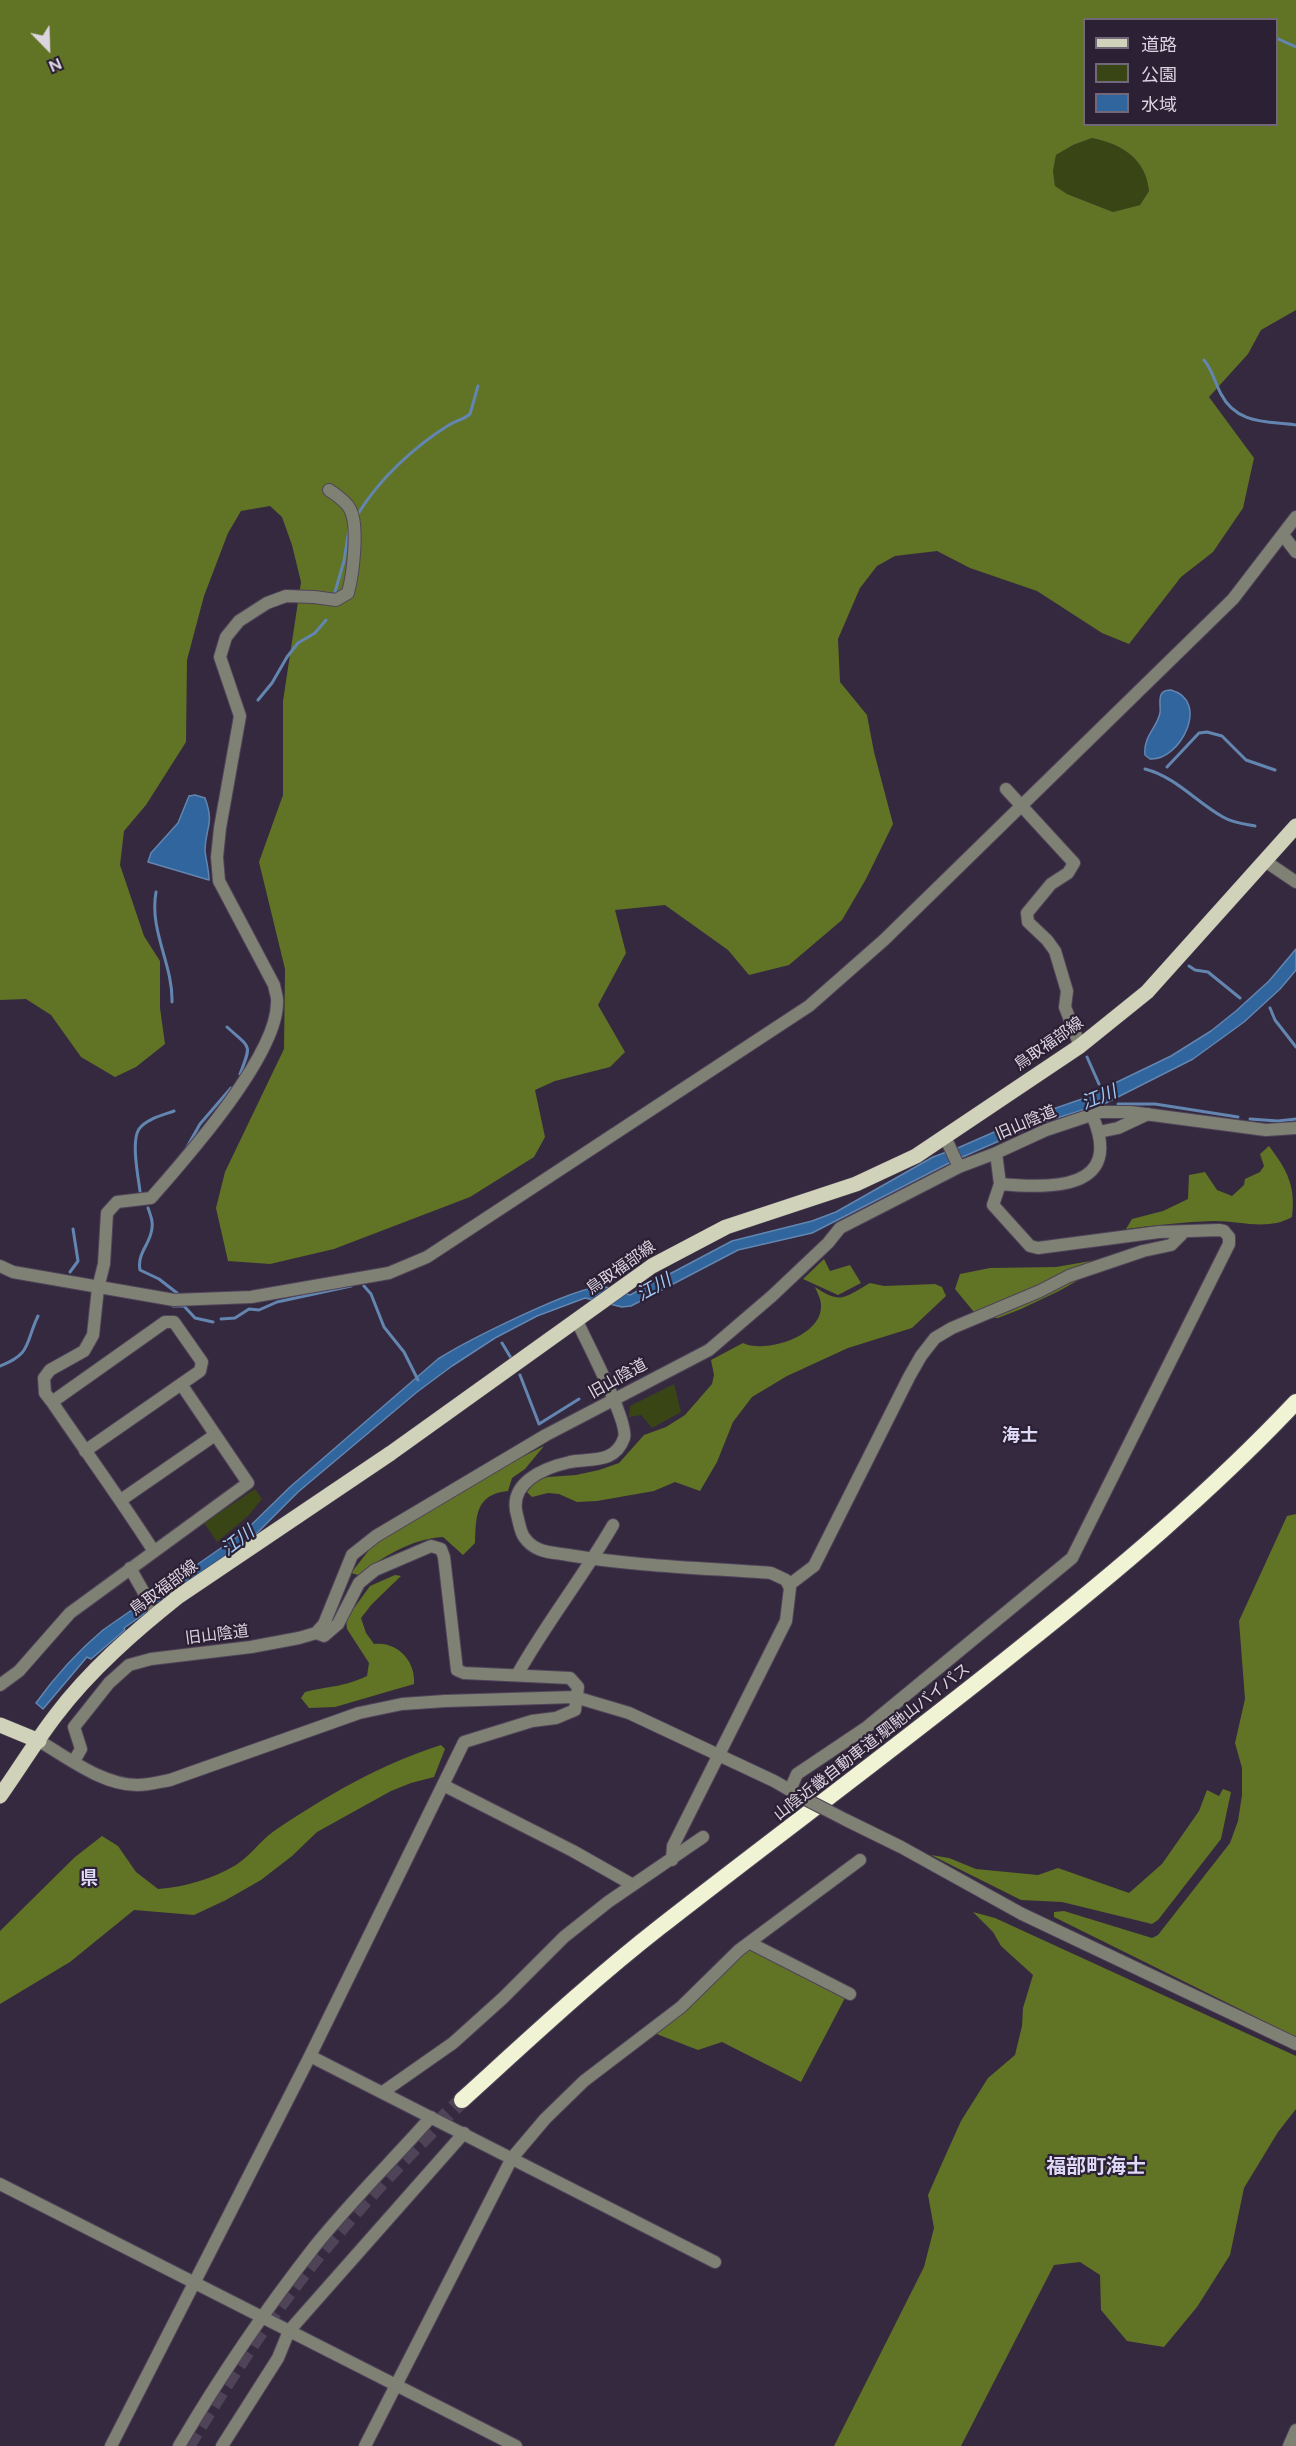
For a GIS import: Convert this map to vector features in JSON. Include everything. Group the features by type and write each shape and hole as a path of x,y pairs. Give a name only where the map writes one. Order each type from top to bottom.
{"highway":[{"name":"山陰近畿自動車道;駟馳山バイパス","path":"1296,1402 1219,1478 1077,1603 857,1777 658,1929 554,2016 465,2102 664,1936 1083,1609 1225,1484 1296,1413"}],"main road":[{"name":"鳥取福部線","path":"0,1796 57,1714 90,1677 156,1614 179,1596 400,1446 577,1322 652,1266 717,1231 856,1184 948,1142 1080,1046 1147,992 1296,826"},
{"path":"0,1725 39,1741"}],"street":[{"path":"153,1551 122,1500 45,1393 44,1378 50,1370 84,1352 93,1335 98,1288 104,1264 107,1213 117,1202 151,1198 210,1128 265,1048 278,1004 274,985 219,881 217,857 220,828 240,716 220,657 226,637 239,621 267,603 286,596 336,600 348,593 354,523 350,508 329,490"},
{"path":"0,1266 14,1272 174,1300 251,1297 388,1273 427,1257 809,1006 884,940 1233,599 1296,517"},
{"path":"1283,535 1296,552"},
{"path":"1006,789 1074,863 1068,873 1051,884 1027,914 1028,922 1055,951 1066,991 1065,1006 1080,1046"},
{"path":"1265,861 1296,882"},
{"name":"旧山陰道","path":"74,1761 81,1749 74,1727 109,1683 129,1665 151,1659 254,1647 316,1633 324,1624 352,1555 376,1536 546,1435 709,1350 772,1296 828,1243 840,1228 958,1165 996,1153 1046,1130 1100,1112 1148,1114 1266,1130 1296,1128"},
{"path":"1100,1132 1118,1128 1148,1114"},
{"path":"1000,1184 1030,1187 1077,1181 1096,1167 1099,1162 1100,1132 1092,1115"},
{"path":"948,1142 958,1165"},
{"path":"790,1790 797,1774 867,1727 1072,1558 1229,1244 1229,1237 1224,1231 1159,1232 1034,1248 1026,1244 993,1205 1000,1184 996,1153"},
{"path":"789,1585 814,1566 909,1377 935,1338 952,1328 1040,1291 1069,1276 1143,1251 1171,1245 1184,1232"},
{"path":"52,1402 165,1322 174,1322 202,1362 200,1371 85,1451"},
{"path":"577,1322 625,1428 624,1438 615,1452 600,1460 570,1462 539,1473 520,1486 514,1503 525,1538 542,1552 593,1559 771,1573 786,1580 789,1585 790,1598 786,1621 673,1846 672,1860"},
{"path":"0,1685 18,1671 70,1613 248,1483 181,1384"},
{"path":"122,1500 215,1435"},
{"path":"517,1675 613,1525"},
{"path":"111,2446 310,2056 464,1742 532,1721 556,1718 574,1710 578,1687 570,1678 464,1673 457,1670 444,1557 441,1549 431,1546 375,1570 359,1583 338,1624 324,1636 316,1633"},
{"path":"130,1568 156,1614"},
{"path":"39,1741 74,1761 121,1783 138,1785 186,1775 359,1713 402,1704 575,1697 629,1713 719,1755 901,1847 1023,1914 1296,2044"},
{"path":"442,1785 633,1885"},
{"path":"383,2092 453,2043 503,1998 564,1937 633,1885 703,1838"},
{"path":"365,2446 512,2158 545,2120 584,2081 681,2007 739,1950 860,1860"},
{"path":"750,1943 850,1994"},
{"path":"310,2056 715,2262"},
{"path":"179,2446 208,2397 261,2317 317,2244 431,2117"},
{"path":"222,2446 278,2358 289,2331 464,2133"},
{"path":"0,2184 516,2446"},
{"path":"1288,2446 1296,2430"}],"green space":[{"path":"0,0 1296,0 1296,310 1261,330 1248,354 1209,397 1254,458 1243,508 1213,552 1181,577 1129,644 1102,633 1037,591 970,568 937,551 895,556 877,566 860,588 838,639 840,682 867,715 893,824 866,879 842,920 789,965 749,975 728,950 665,905 615,910 626,953 598,1005 625,1052 610,1067 555,1081 535,1090 545,1137 534,1157 470,1197 334,1249 270,1264 228,1261 216,1208 225,1172 284,1049 285,969 259,862 283,795 283,701 301,582 282,517 270,506 241,511 228,533 204,596 187,660 186,742 146,805 124,831 120,865 144,936 160,961 160,1008 165,1044 136,1067 115,1077 81,1057 51,1015 26,999 0,1000","holes":["1092,138 1131,155 1143,170 1149,191 1140,205 1113,212 1067,194 1055,186 1053,171 1056,155"]},
{"path":"1092,138 1113,144 1138,162 1147,180 1149,191 1140,205 1113,212 1067,194 1055,186 1053,171 1056,155"},
{"path":"1269,1146 1289,1179 1293,1196 1292,1217 1273,1224 1214,1221 1126,1229 1132,1219 1163,1211 1188,1199 1189,1175 1205,1172 1217,1190 1232,1196 1244,1185 1245,1179 1260,1172 1264,1166 1260,1154"},
{"path":"1114,1257 1124,1261 1102,1272 1082,1278 1059,1291 998,1318 978,1317 955,1289 960,1274 990,1268 1056,1267"},
{"path":"824,1259 830,1271 850,1265 861,1283 838,1295 803,1279"},
{"path":"870,1283 884,1286 935,1284 942,1287 946,1296 912,1328 848,1348 787,1376 752,1397 733,1422 717,1462 700,1491 675,1482 654,1491 597,1501 577,1502 559,1494 548,1493 532,1497 527,1492 536,1481 548,1477 576,1475 619,1463 644,1435 666,1427 685,1415 712,1384 714,1375 711,1360 743,1343 765,1346 791,1340 803,1334 813,1326 819,1316 821,1303 815,1287 831,1296 843,1297"},
{"path":"674,1384 681,1412 652,1428 641,1415 629,1417 630,1406"},
{"path":"544,1446 525,1469 512,1478 508,1491 497,1493 483,1502 477,1516 475,1543 463,1555 443,1537 431,1538 398,1550 358,1575 351,1573 373,1545 486,1475"},
{"path":"255,1489 262,1499 248,1516 217,1542 204,1523"},
{"path":"1296,1514 1296,2037 1054,1917 1054,1912 1064,1911 1152,1938 1158,1935 1230,1843 1238,1821 1242,1795 1242,1768 1235,1743 1245,1699 1239,1621 1287,1516"},
{"path":"395,1575 401,1576 361,1618 366,1633 374,1644 397,1649 408,1660 414,1676 414,1684 335,1707 309,1708 301,1698 305,1692 344,1684 367,1676 369,1663 347,1629 346,1619 370,1586"},
{"path":"441,1745 445,1749 434,1777 391,1791 317,1832 292,1856 261,1880 194,1915 134,1910 70,1962 0,2004 0,1931 75,1857 102,1836 118,1846 136,1872 158,1889 188,1884 236,1865 274,1831 354,1782"},
{"path":"1223,1789 1231,1792 1221,1839 1158,1920 1152,1924 1062,1902 1021,1900 931,1855 949,1858 976,1869 1038,1875 1058,1868 1129,1893 1162,1864 1199,1811 1207,1790 1219,1796"},
{"path":"973,1912 995,1918 1296,2056 1296,2109 1278,2132 1244,2188 1230,2255 1197,2307 1164,2347 1127,2341 1101,2310 1100,2275 1080,2262 1054,2265 961,2446 834,2446 924,2267 934,2228 928,2195 961,2121 988,2078 1015,2055 1022,2026 1023,2008 1033,1975 1001,1946 993,1932"},
{"path":"753,1948 846,1996 801,2082 722,2042 698,2050 654,2033 743,1951"}],"water":[{"path":"1171,690 1183,696 1189,706 1190,717 1187,729 1172,751 1161,757 1150,759 1145,755 1146,743 1160,713 1161,695"},
{"path":"189,796 205,798 208,807 209,820 205,851 209,880 148,862 151,853 178,823"},
{"name":"江川","path":"1296,949 1296,970 1280,989 1244,1022 1193,1059 1104,1104 1102,1101 1089,1108 1038,1124 951,1162 812,1233 738,1250 631,1306 622,1307 585,1298 537,1316 495,1338 417,1392 298,1492 248,1542 124,1628 125,1630 91,1659 87,1657 43,1709 36,1703 67,1664 103,1630 244,1532 290,1487 438,1359 495,1328 570,1295 603,1287 630,1295 732,1241 812,1221 836,1212 933,1157 1024,1119 1082,1099 1171,1056 1211,1031 1269,981"}],"waterway":[{"path":"1278,39 1296,47"},
{"path":"1204,360 1221,394 1236,411 1254,420 1296,425"},
{"path":"358,514 376,488 411,453 436,433 470,414 478,386"},
{"path":"335,592 344,561 349,529"},
{"path":"258,700 298,643 315,633 326,620"},
{"path":"1167,767 1199,733 1207,732 1222,736 1246,760 1275,770"},
{"path":"1145,769 1176,784 1227,819 1255,826"},
{"path":"156,892 158,934 169,974 172,1002"},
{"path":"1189,966 1195,970 1208,972 1240,998"},
{"path":"1270,1008 1275,1020 1296,1047"},
{"path":"227,1027 247,1047 240,1074"},
{"name":"江川","path":"1087,1057 1099,1084"},
{"path":"186,1149 200,1124 231,1088"},
{"name":"江川","path":"1118,1104 1155,1104 1238,1117"},
{"path":"140,1191 136,1159 139,1129 155,1118 174,1111"},
{"path":"1250,1119 1278,1121 1296,1119"},
{"path":"148,1208 152,1230 141,1255 140,1270 159,1279 177,1293"},
{"path":"70,1272 78,1261 73,1229"},
{"path":"221,1319 235,1318 249,1309 259,1310 277,1302 351,1286"},
{"path":"364,1286 371,1294 384,1327 404,1352 418,1380"},
{"path":"173,1306 184,1306 195,1318 213,1322"},
{"path":"0,1366 23,1352 38,1316"},
{"path":"502,1343 511,1358"},
{"path":"520,1375 539,1424 579,1399"}],"tunnel":[{"path":"187,2446 251,2346 303,2273 373,2192 462,2100"}],"district":[{"name":"海士","path":"1020,1436"},
{"name":"県","path":"89,1879"},
{"name":"福部町海士","path":"1096,2167"}]}
